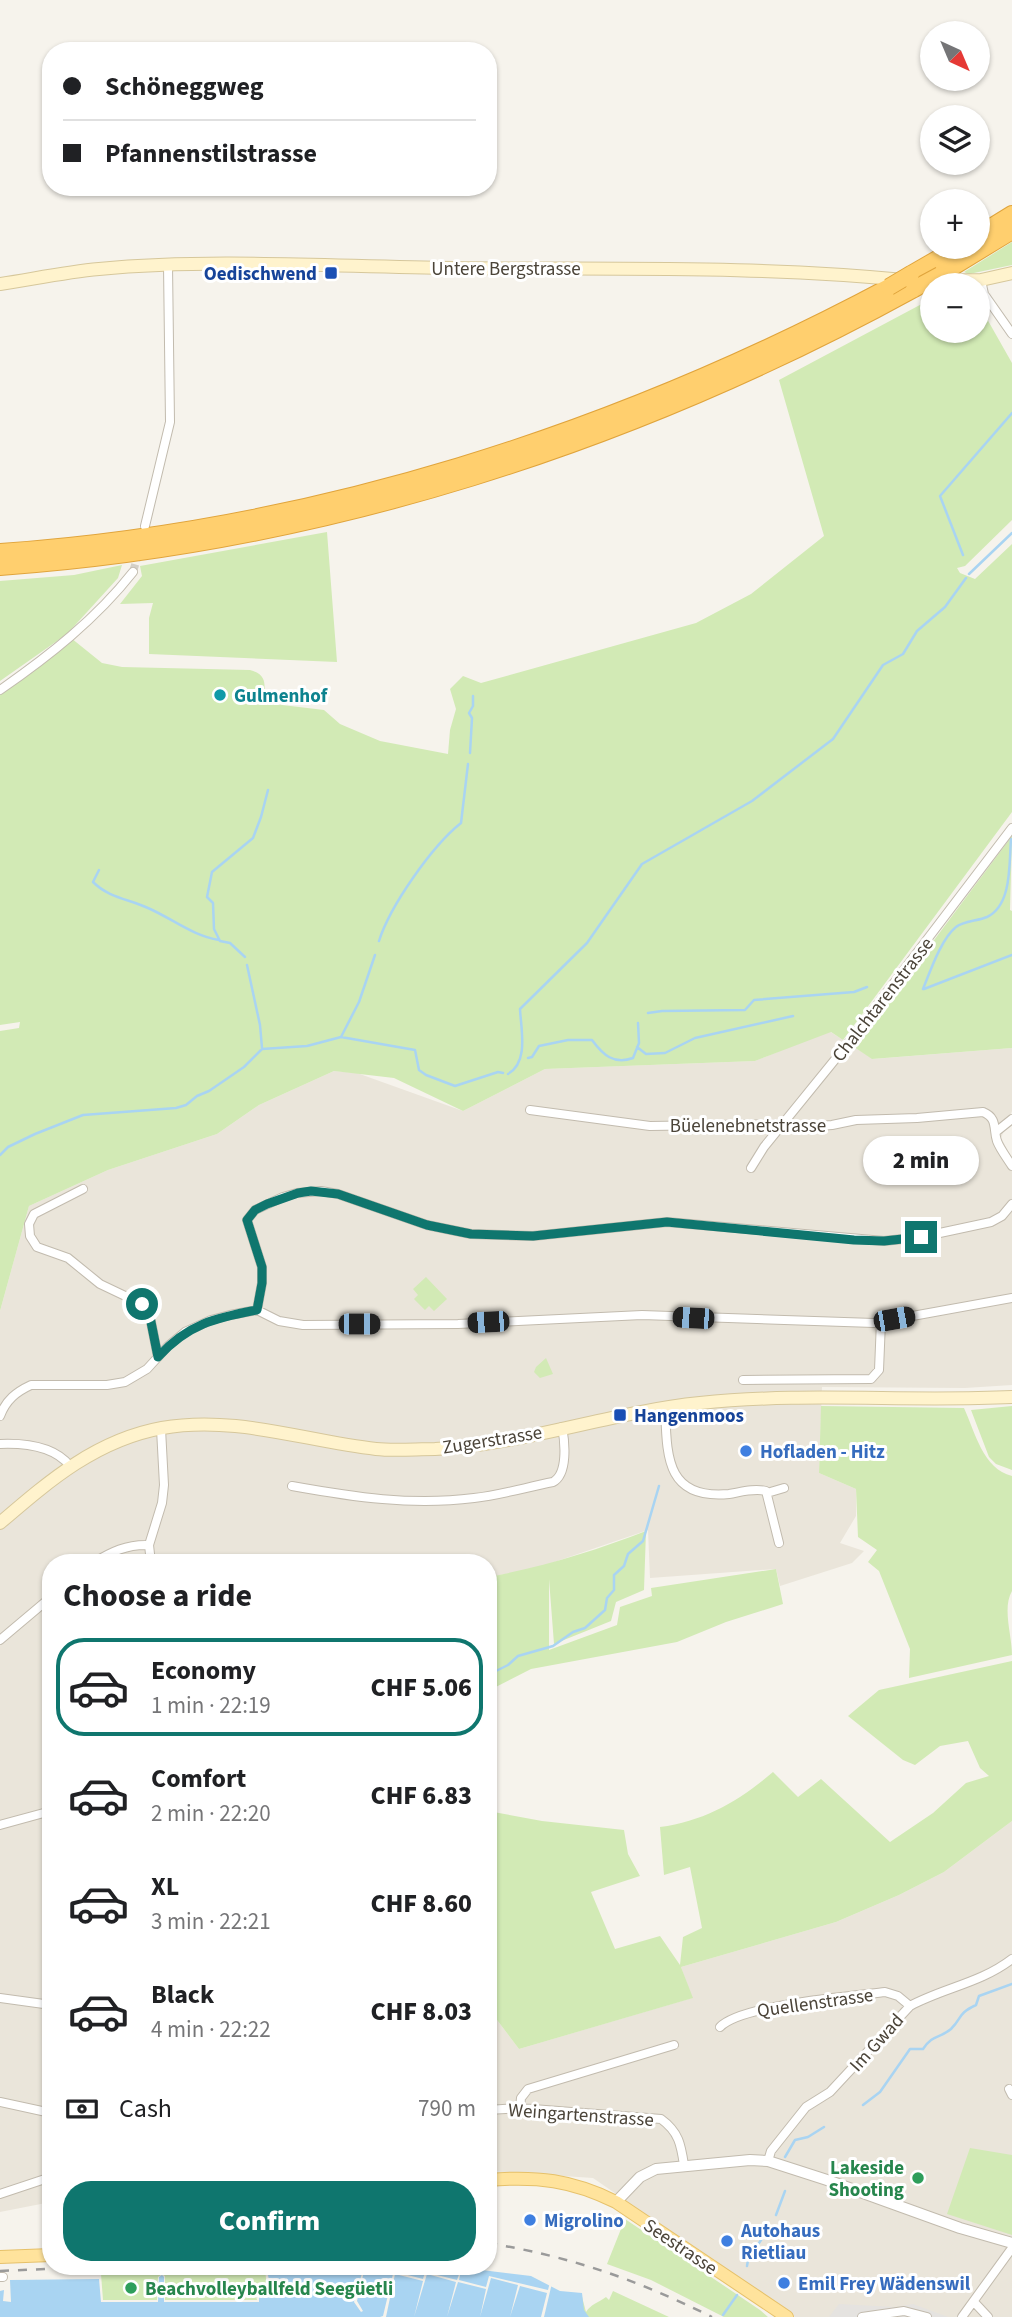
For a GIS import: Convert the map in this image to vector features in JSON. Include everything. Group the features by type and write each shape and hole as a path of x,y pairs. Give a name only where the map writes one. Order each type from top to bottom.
{"highway":[{"path":"990,228 1012,214"},
{"path":"0,552 92,543 217,525 355,495 468,464 562,433 664,394 770,347 889,287 940,275 1012,231"},
{"path":"0,567 122,554 243,534 350,511 461,482 596,437 793,353 913,281 942,259"}],"main road":[{"name":"Untere Bergstrasse","path":"0,284 100,269 168,265 737,268 920,281"},
{"name":"Untere Bergstrasse","path":"990,278 1012,273"},
{"name":"Zugerstrasse","path":"0,1523 70,1466 116,1441 161,1429 211,1424 265,1429 377,1449 417,1449 466,1446 665,1407 775,1398 1012,1397"},
{"name":"Seestrasse","path":"497,2180 551,2179 584,2187 616,2202 787,2317"},
{"path":"0,2257 42,2255"}],"street":[{"path":"145,526 170,422 168,265"},
{"path":"990,302 1012,334"},
{"path":"0,690 71,638 118,592 133,572"},
{"name":"Chalchtarenstrasse","path":"751,1168 782,1124 878,1005 1012,828"},
{"name":"Büelenebnetstrasse","path":"530,1110 650,1126 782,1124 806,1127 856,1120 984,1112 990,1116 998,1131"},
{"path":"1012,1119 998,1131 998,1141 1012,1166"},
{"path":"83,1189 34,1214 29,1224 30,1236 37,1247 68,1258 100,1284 142,1304 150,1317 158,1357"},
{"path":"257,1310 262,1267 247,1220 255,1210 298,1193 321,1191 338,1194 427,1225 471,1234 504,1237 667,1222 884,1241 921,1237 991,1222 1002,1216 1012,1204"},
{"path":"0,1416 7,1401 31,1385 107,1385 125,1381 147,1369 175,1339 198,1325 257,1310 279,1321 303,1325 458,1324 642,1315 757,1321 881,1321 1012,1298"},
{"path":"743,1380 871,1379 879,1370 881,1321"},
{"path":"665,1407 669,1462 680,1483 695,1491 710,1493 762,1490 767,1493 784,1488"},
{"path":"292,1486 355,1498 433,1501 477,1498 554,1482 561,1475 564,1445 562,1427"},
{"path":"150,1554 149,1545 162,1503 164,1485 161,1429"},
{"path":"0,1444 20,1444 49,1450 60,1455 70,1466"},
{"path":"767,1493 779,1544"},
{"path":"110,1554 132,1545 149,1545"},
{"path":"0,1640 42,1605"},
{"path":"0,1825 42,1813"},
{"name":"Im Gwad","path":"768,2161 771,2151 806,2107 831,2092 909,2006 926,1997 981,1979 1012,1959"},
{"name":"Quellenstrasse","path":"720,2027 730,2018 754,2010 885,1992 898,1996 909,2006"},
{"path":"0,1998 42,2004"},
{"path":"520,2108 521,2098 528,2089 674,2045"},
{"path":"0,2102 42,2111"},
{"name":"Weingartenstrasse","path":"497,2109 520,2108 661,2119 673,2127 680,2139 684,2165"},
{"path":"616,2202 648,2172 684,2165 768,2161 1012,2245 962,2317"},
{"path":"0,2194 42,2181"},
{"path":"974,2302 988,2317"},
{"path":"862,2317 904,2311 927,2317"}],"shaded area":[{"path":"829,1031 873,1059 1012,1048 1012,1111 1001,1138 1012,1158 1012,1385 965,1388 822,1387 819,1473 856,1489 856,1516 840,1543 864,1551 852,1563 780,1586 776,1569 650,1578 648,1530 534,1569 497,1575 497,1554 42,1554 42,2204 0,2212 0,1311 29,1206 108,1170 217,1134 259,1105 334,1071 357,1073 463,1111 545,1069 755,1061"},
{"path":"1012,1821 1012,2317 795,2317 593,2178 497,2172 497,2020 519,2049 692,1998 681,1967 836,1922 944,1872"},
{"path":"839,2304 896,2307 913,2304 948,2317 829,2317"}],"green space":[{"path":"1012,242 1012,265 974,273 964,272 985,259 990,259 990,256"},
{"path":"920,305 920,343 990,343 990,324 1012,363 1012,520 965,566 957,568 960,573 975,579 1012,544 1012,812 843,1040 831,1032 755,1061 545,1069 463,1111 394,1078 334,1071 259,1105 217,1134 108,1170 29,1206 0,1311 0,1031 19,1028 20,1022 0,1025 0,690 71,638 102,663 122,667 250,670 262,677 266,696 274,704 324,710 340,724 380,741 448,754 450,730 456,709 450,689 463,676 481,683 696,623 751,594 824,536 779,380"},
{"path":"327,532 337,662 149,654 149,618 153,603 120,604 142,576 140,566"},
{"path":"122,565 118,578 67,634 0,681 0,581 74,575"},
{"path":"1012,836 1012,1048 872,1059 854,1047"},
{"path":"426,1277 447,1299 434,1311 429,1306 425,1310 414,1299 418,1295 413,1289"},
{"path":"546,1358 553,1374 540,1378 534,1372"},
{"path":"821,1406 964,1408 987,1458 1002,1472 1012,1476 1012,1591 1008,1613 1012,1655 909,1678 910,1649 879,1571 868,1562 877,1550 858,1537 856,1489 819,1473"},
{"path":"1012,1406 1012,1470 996,1464 989,1457 971,1410"},
{"path":"646,1531 644,1590 616,1602 611,1621 554,1644 549,1579 549,1650 617,1625 620,1607 652,1596 651,1588 776,1569 783,1604 726,1622 677,1642 531,1669 497,1686 497,1575 568,1558"},
{"path":"1012,1661 1012,1821 944,1872 899,1895 836,1922 681,1967 693,1998 519,2049 497,2020 497,1813 542,1821 624,1830 628,1854 640,1876 591,1892 615,1949 660,1936 680,1965 683,1937 702,1928 690,1867 664,1875 660,1827 707,1815 734,1801 773,1772 798,1797 821,1779 890,1842 933,1813 966,1783 989,1776 980,1768 968,1741 940,1746 915,1765 903,1760 848,1716 879,1690"},
{"path":"970,2148 1012,2155 1012,2235 947,2214"},
{"path":"625,2219 768,2317 724,2317 651,2280 607,2264"},
{"path":"101,2275 161,2275 158,2277 157,2300 103,2300"},
{"path":"266,2275 267,2288 256,2296 257,2300 165,2300 165,2276"},
{"path":"613,2291 669,2317 569,2317 582,2297 586,2312 606,2297 609,2300"}],"water":[{"path":"497,2272 531,2276 560,2291 582,2293 584,2310 589,2317 0,2317 0,2291 4,2290 3,2301 11,2302 10,2280 99,2279 101,2302 158,2302 159,2277 162,2275 164,2302 259,2302 259,2296 271,2291 268,2275 497,2275"}],"pier":[{"path":"363,2275 357,2301 363,2311 361,2312 354,2302"},
{"path":"395,2275 386,2317 380,2317 383,2316"},
{"path":"399,2275 423,2279 427,2275 414,2317 423,2281"},
{"path":"431,2275 457,2280 460,2275 459,2280 486,2287 489,2276 548,2290 550,2282 552,2283 544,2317 541,2317 547,2293 520,2286 510,2317 518,2285 491,2278 480,2317 486,2289 458,2282 447,2317 456,2282"}],"waterway":[{"path":"963,555 940,496 1012,413"},
{"path":"969,574 1012,533"},
{"path":"508,1074 515,1069 521,1054 520,1009 587,943 642,864 752,801 833,739 883,665 903,654 917,631 945,607 966,578"},
{"path":"470,753 472,718 469,713 473,706 473,696"},
{"path":"379,941 392,911 413,877 461,823 468,764"},
{"path":"245,957 230,943 220,941 214,929 213,903 207,897 212,872 253,838 268,790"},
{"path":"923,989 936,956 951,932 963,923 987,917 1001,903 1008,883 1011,839"},
{"path":"99,870 93,882 106,892 148,908 200,935 219,940"},
{"path":"341,1037 359,1002 375,955"},
{"path":"924,989 1012,955"},
{"path":"247,965 260,1025 262,1048"},
{"path":"648,1013 745,1010 754,1000 854,992 867,987"},
{"path":"637,1047 646,1054 665,1053 695,1038 793,1016"},
{"path":"528,1058 532,1057 539,1046 568,1040 592,1040 610,1057 620,1060 633,1058 639,1043 638,1023"},
{"path":"0,1155 8,1147 83,1115 186,1105 244,1067 262,1049 307,1046 341,1037 415,1050 419,1070 455,1086 498,1072 503,1073"},
{"path":"497,1670 518,1656 553,1646 573,1632 585,1628 605,1610 607,1598 614,1590 614,1575 624,1566 628,1554 643,1541 659,1486"},
{"path":"863,2105 880,2092 910,2049 923,2049 930,2041 951,2029 963,2013 976,2005 979,1996 1012,1984"},
{"path":"785,2157 795,2140 808,2137 824,2127"},
{"path":"776,2215 785,2191"},
{"path":"747,2266 765,2234"},
{"path":"723,2315 737,2295"}],"tunnel":[{"path":"133,572 139,551"}],"railway":[{"path":"497,2245 548,2255 603,2271 656,2291 712,2317"},
{"path":"0,2271 42,2269"}],"place":[{"name":"Oedischwend","path":"331,273"},
{"name":"Gulmenhof","path":"220,695"},
{"name":"Hangenmoos","path":"620,1415"},
{"name":"Hofladen - Hitz","path":"746,1451"},
{"name":"Lakeside Shooting","path":"918,2178"},
{"name":"Migrolino","path":"530,2220"},
{"name":"Autohaus Rietliau","path":"727,2241"},
{"name":"Emil Frey Wädenswil","path":"784,2283"},
{"name":"Beachvolleyballfeld Seegüetli","path":"131,2288"}],"route":[{"path":"142,1304 150,1317 158,1357 175,1339 198,1325 257,1310 262,1267 247,1220 255,1210 267,1204 283,1197 311,1191 338,1194 427,1225 487,1236 533,1236 667,1222 854,1240 884,1241 921,1237"}]}
